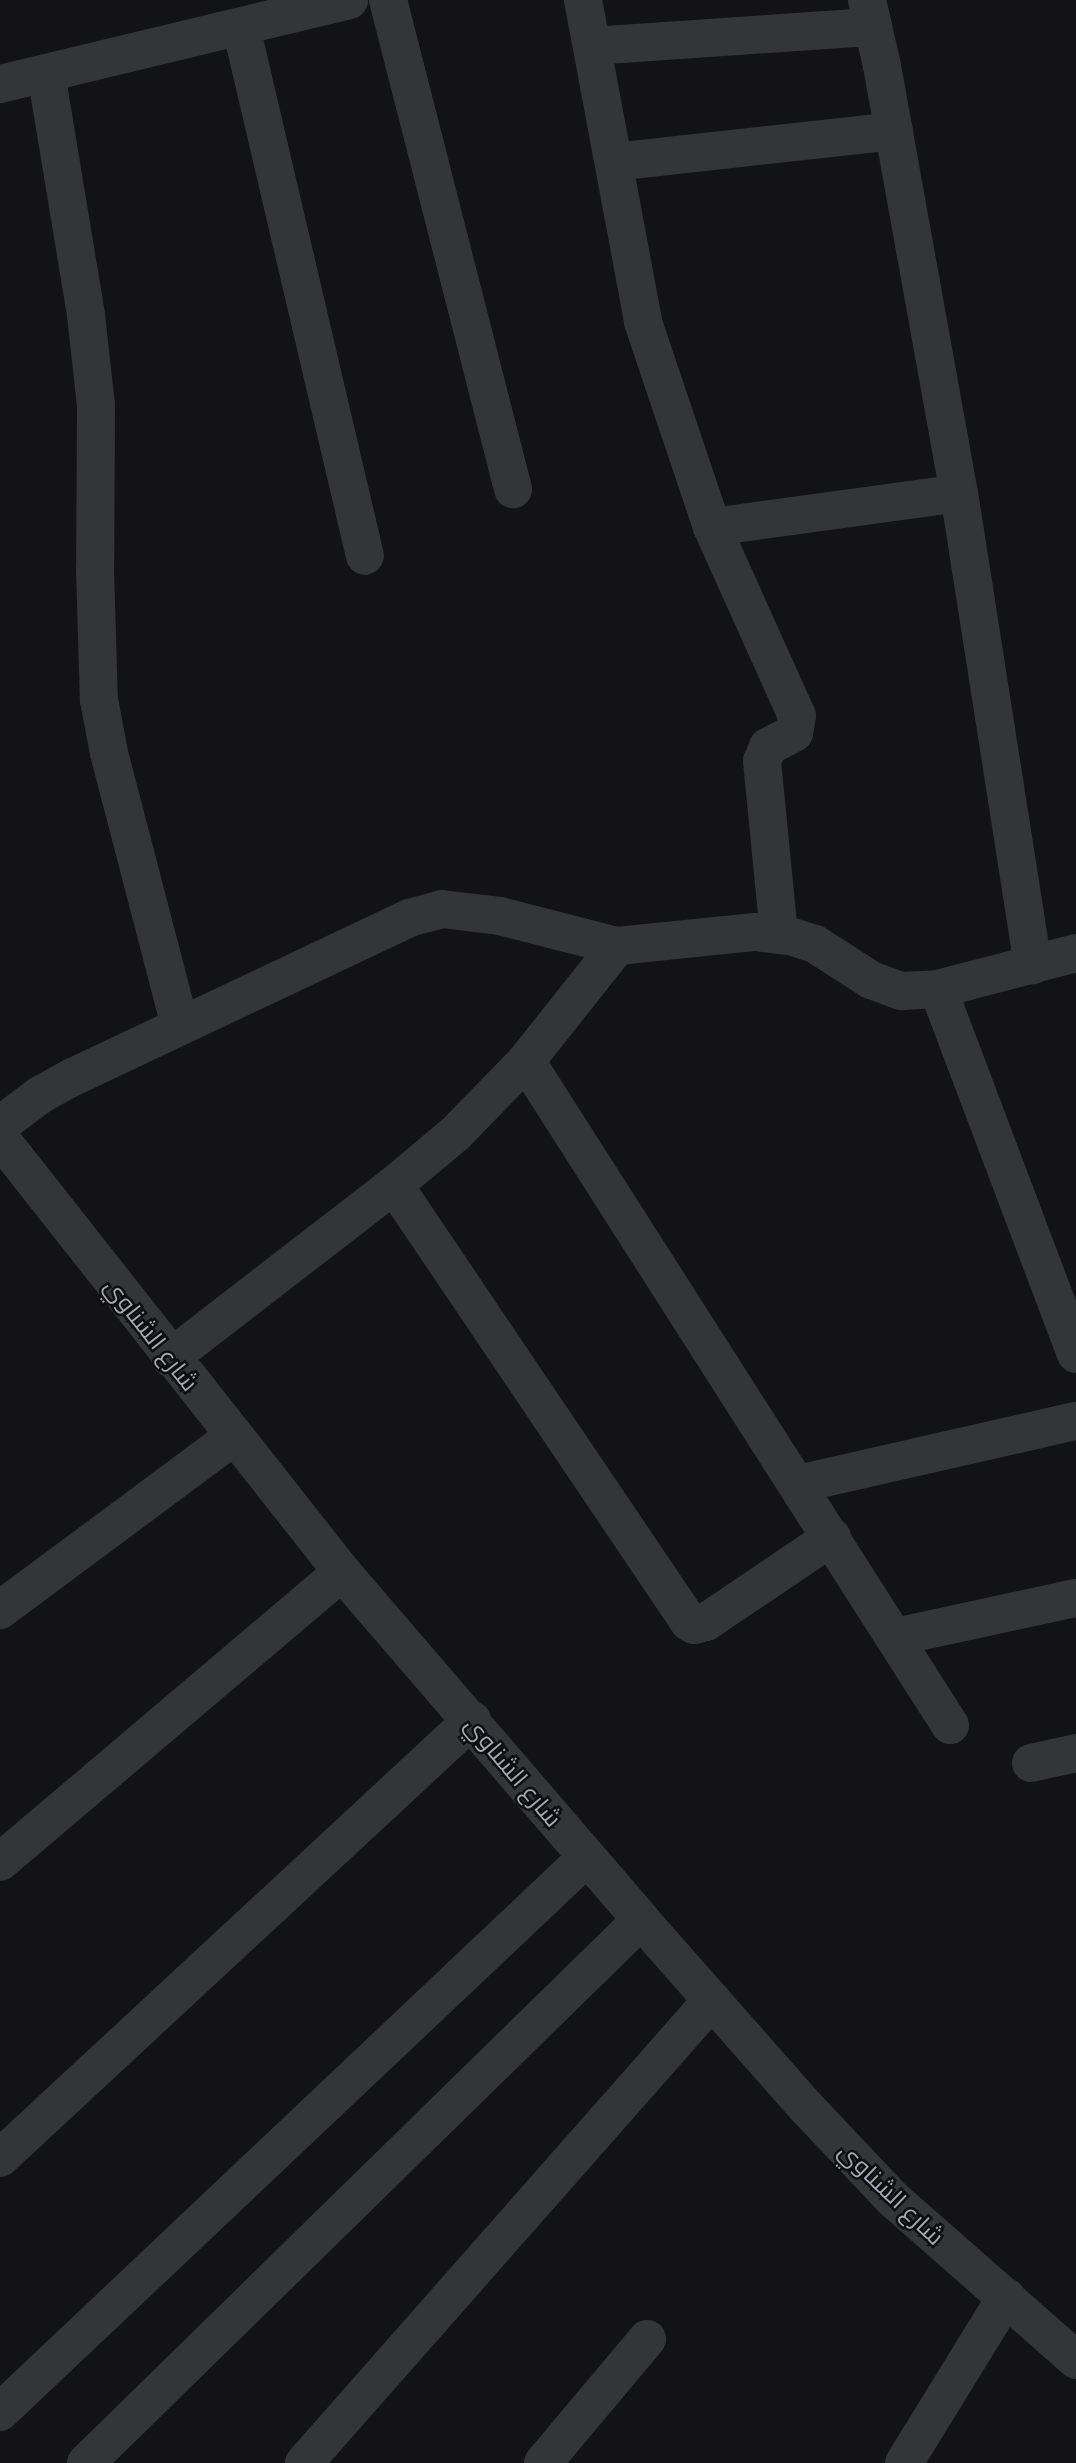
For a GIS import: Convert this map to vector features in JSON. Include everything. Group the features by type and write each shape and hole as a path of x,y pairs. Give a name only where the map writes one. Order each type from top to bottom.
{"street":[{"path":"0,84 349,0"},
{"path":"388,0 513,489"},
{"path":"583,0 643,322 712,527 797,716 794,733 768,747 762,761 779,935"},
{"path":"592,46 870,14 894,131 959,493 1033,965"},
{"path":"241,27 365,556"},
{"path":"46,73 86,314 96,405 94,569 99,700 109,753 180,1026"},
{"path":"614,162 894,131"},
{"path":"712,527 959,493"},
{"path":"0,1125 40,1095 180,1026 409,918 442,909 500,916 617,946 755,932 779,935 815,944 871,981 902,990 938,989 1076,953"},
{"path":"170,1358 394,1185 454,1134 526,1061 617,946"},
{"path":"938,989 1076,1354"},
{"path":"526,1061 950,1725"},
{"name":"شارع الشناوي","path":"0,1138 170,1358 342,1572 472,1720 586,1858 806,2107 893,2199 1076,2360"},
{"path":"394,1185 689,1622 700,1625 832,1537"},
{"path":"798,1484 1076,1421"},
{"path":"0,1610 233,1437"},
{"path":"0,1862 342,1572"},
{"path":"895,1637 1076,1598"},
{"path":"0,2158 472,1720"},
{"path":"1031,1763 1076,1752"},
{"path":"0,2412 586,1858"},
{"path":"86,2463 641,1920"},
{"path":"304,2463 712,2000"},
{"path":"904,2463 1006,2298"},
{"path":"543,2463 647,2339"}]}
